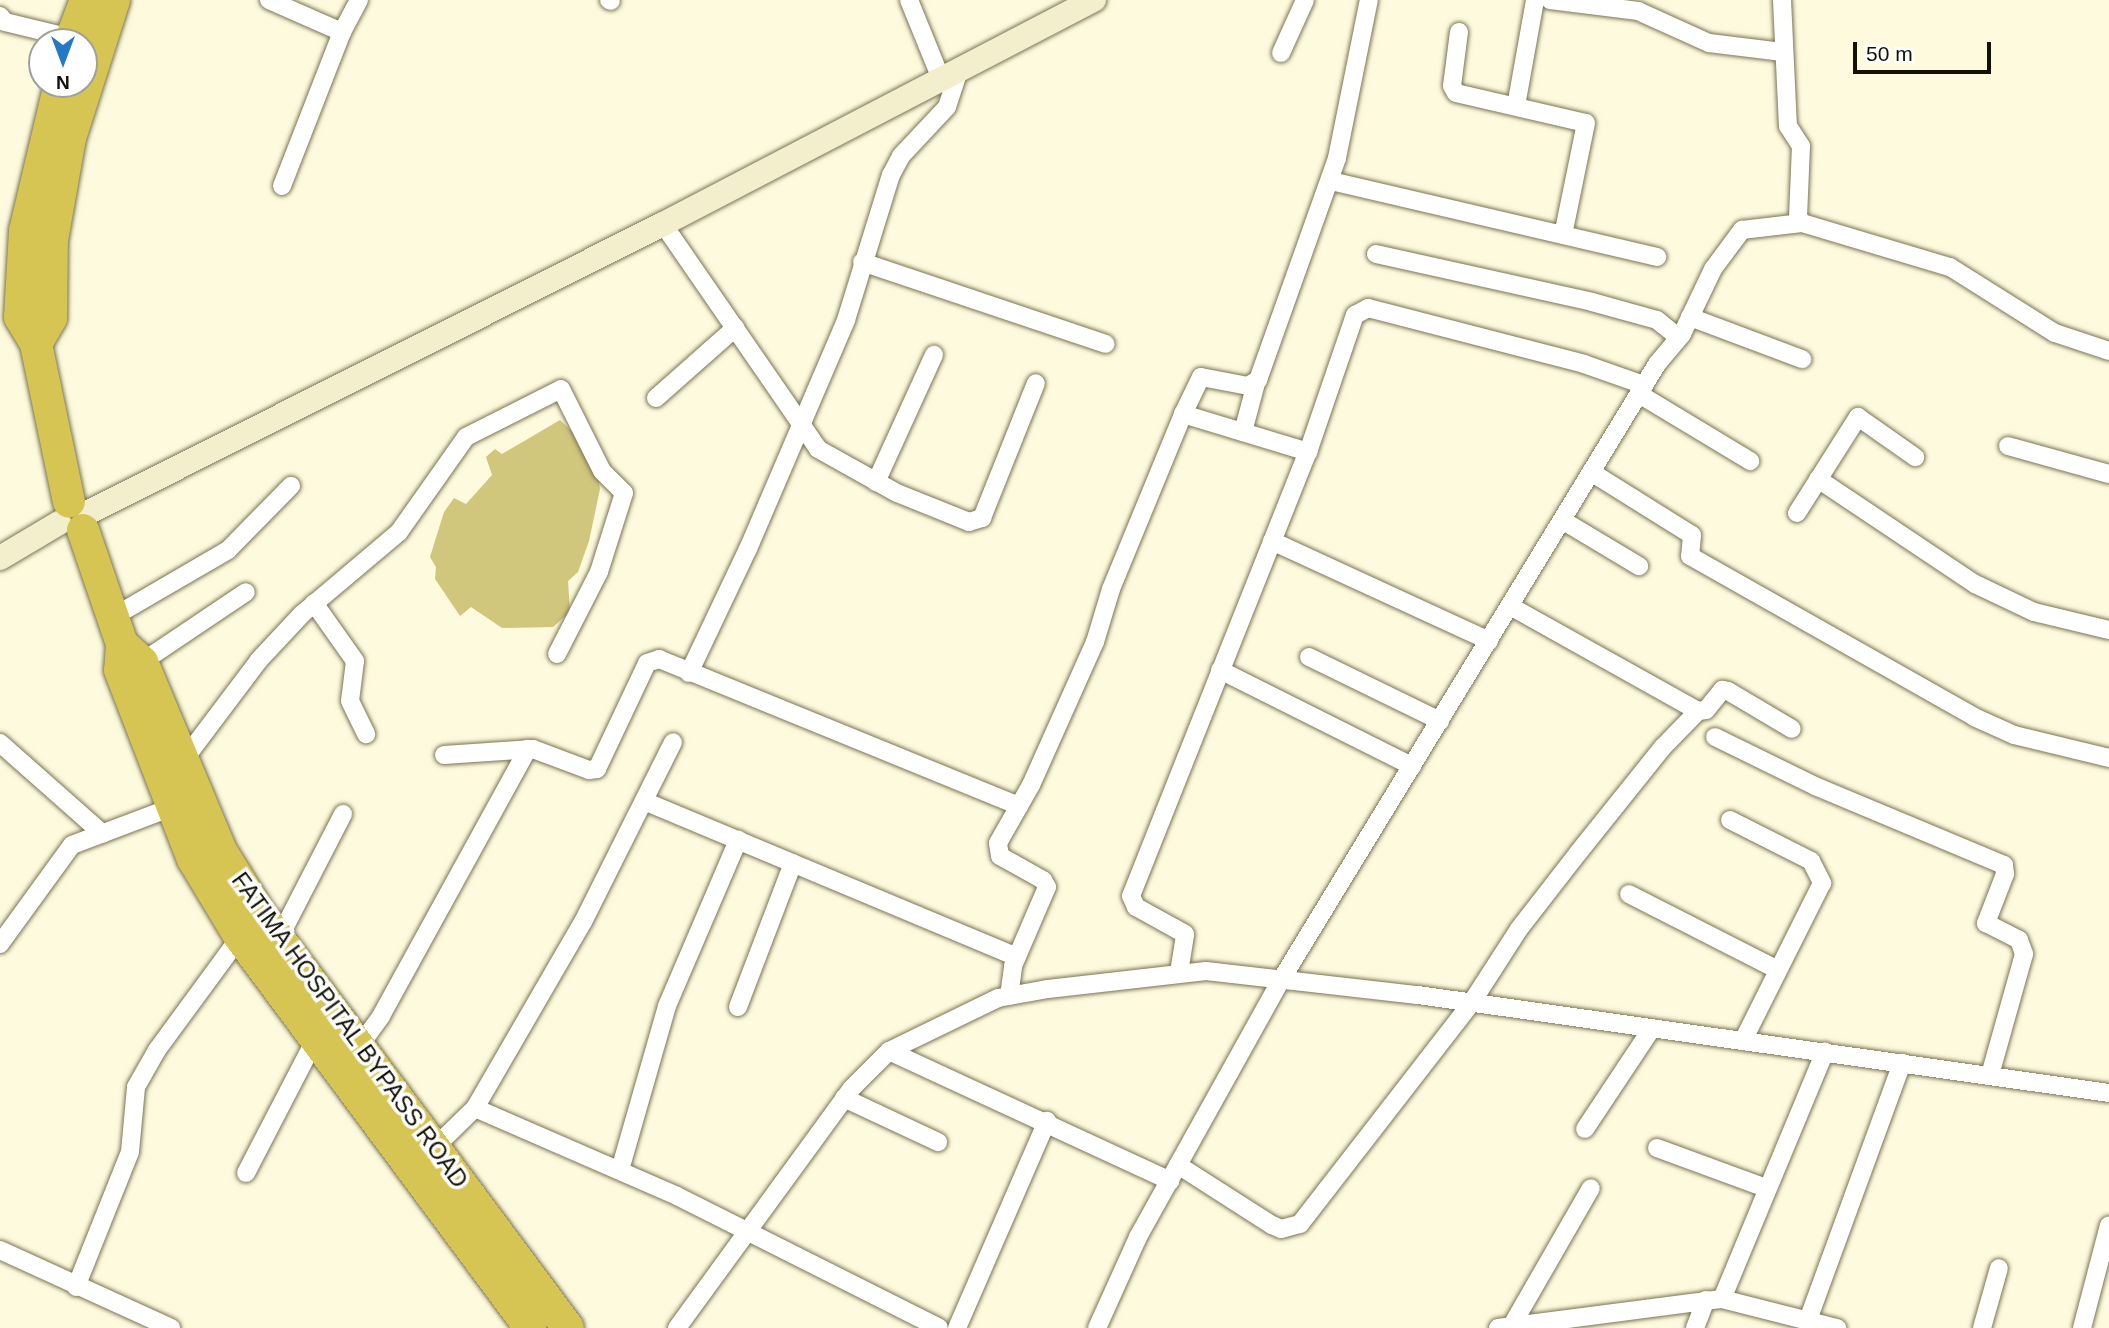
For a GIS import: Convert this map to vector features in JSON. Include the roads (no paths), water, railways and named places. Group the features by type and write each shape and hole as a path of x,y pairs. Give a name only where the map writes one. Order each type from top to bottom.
{"highway":[{"path":"76,28 86,0"},
{"path":"36,344 51,318 52,240 70,138 114,0"},
{"name":"FATIMA HOSPITAL BYPASS ROAD","path":"57,98 24,231 20,317 36,344 75,517 126,641 183,761 221,851 278,940 435,1147 530,1328"},
{"name":"FATIMA HOSPITAL BYPASS ROAD","path":"126,641 120,670 170,808 193,859 240,937 316,1038 478,1232 569,1328"}],"main road":[{"path":"0,558 75,517 663,224 1094,0"}],"street":[{"path":"0,7 4,0"},
{"path":"282,186 342,32 359,0"},
{"path":"689,673 802,426 846,320 862,262 885,204 891,175 901,156 947,107 950,74 909,0"},
{"path":"1281,52 1305,0"},
{"path":"1243,432 1256,383 1331,181 1352,102 1369,0"},
{"path":"1516,106 1535,0"},
{"path":"1550,0 1638,11 1709,43 1782,52"},
{"path":"1782,0 1782,52 1788,126 1801,146 1798,217 1802,223"},
{"path":"280,2 342,32"},
{"path":"0,16 5,22 28,28"},
{"path":"1458,32 1453,90 1582,121 1587,127 1563,235"},
{"path":"1331,181 1657,257"},
{"path":"1097,1328 1138,1237 1281,980 1591,472 1642,390 1679,338 1713,268 1742,230 1802,223 1950,267 2055,333 2109,351"},
{"path":"663,224 818,449 876,482 969,522 982,518 1036,383"},
{"path":"1376,254 1592,302 1657,320 1679,338"},
{"path":"862,262 1107,344"},
{"path":"1179,973 1185,934 1136,908 1131,896 1308,452 1355,315 1368,309 1584,364 1642,390 1751,461"},
{"path":"1690,317 1802,359"},
{"path":"656,398 734,327"},
{"path":"876,482 934,355"},
{"path":"1009,996 1017,957 1047,895 1043,880 1000,856 998,843 1019,806 1095,642 1111,589 1182,414 1201,377 1248,387 1256,383"},
{"path":"183,761 260,660 314,603 399,532 466,438 561,389 603,471 624,493 599,572 557,654"},
{"path":"1182,414 1308,452"},
{"path":"1797,513 1858,417 1915,457"},
{"path":"2008,446 2109,474"},
{"path":"1591,472 1692,535 1690,556 1974,717 2014,736 2109,758"},
{"path":"1818,479 2003,598 2035,612 2109,630"},
{"path":"126,641 228,550 291,486"},
{"path":"1562,520 1639,566"},
{"path":"1272,541 1489,640"},
{"path":"126,641 246,592"},
{"path":"314,603 355,661 350,701 366,734"},
{"path":"1510,606 1698,711 1706,710 1721,690 1728,691 1792,729"},
{"path":"1308,656 1440,721"},
{"path":"444,755 528,749 551,753 589,770 597,769 647,663 659,659 1019,806"},
{"path":"1220,670 1412,766"},
{"path":"889,1051 990,1100 1174,1173 1281,1229 1300,1224 1472,1002 1519,929 1663,747 1698,711"},
{"path":"1715,737 1815,786 2004,865 2005,874 1986,923 2019,940 2024,954 1990,1076"},
{"path":"435,1147 475,1108 583,922 673,742"},
{"path":"0,743 103,834"},
{"path":"358,1048 381,1016 528,749"},
{"path":"644,801 1017,957"},
{"path":"0,944 66,851 81,840 170,808"},
{"path":"278,940 343,814"},
{"path":"1730,820 1811,861 1819,871 1822,883 1743,1041"},
{"path":"620,1170 667,1006 738,840"},
{"path":"738,1007 793,863"},
{"path":"1629,894 1778,970"},
{"path":"76,1287 130,1152 136,1087 157,1050 240,937"},
{"path":"677,1328 844,1098 889,1051 942,1021 1009,996 1179,973 1281,980 1472,1002 2109,1093"},
{"path":"1585,1129 1652,1028"},
{"path":"246,1174 316,1038"},
{"path":"1695,1328 1714,1299 1825,1052"},
{"path":"1808,1320 1902,1063"},
{"path":"844,1098 938,1142"},
{"path":"475,1108 620,1170 749,1231 939,1328"},
{"path":"957,1328 1047,1121"},
{"path":"1657,1148 1766,1188"},
{"path":"1504,1327 1591,1188"},
{"path":"2082,1328 2109,1225"},
{"path":"0,1250 76,1287 133,1321 171,1328"},
{"path":"1982,1328 1999,1268"},
{"path":"1504,1327 1570,1323 1714,1299 1837,1328"}]}
